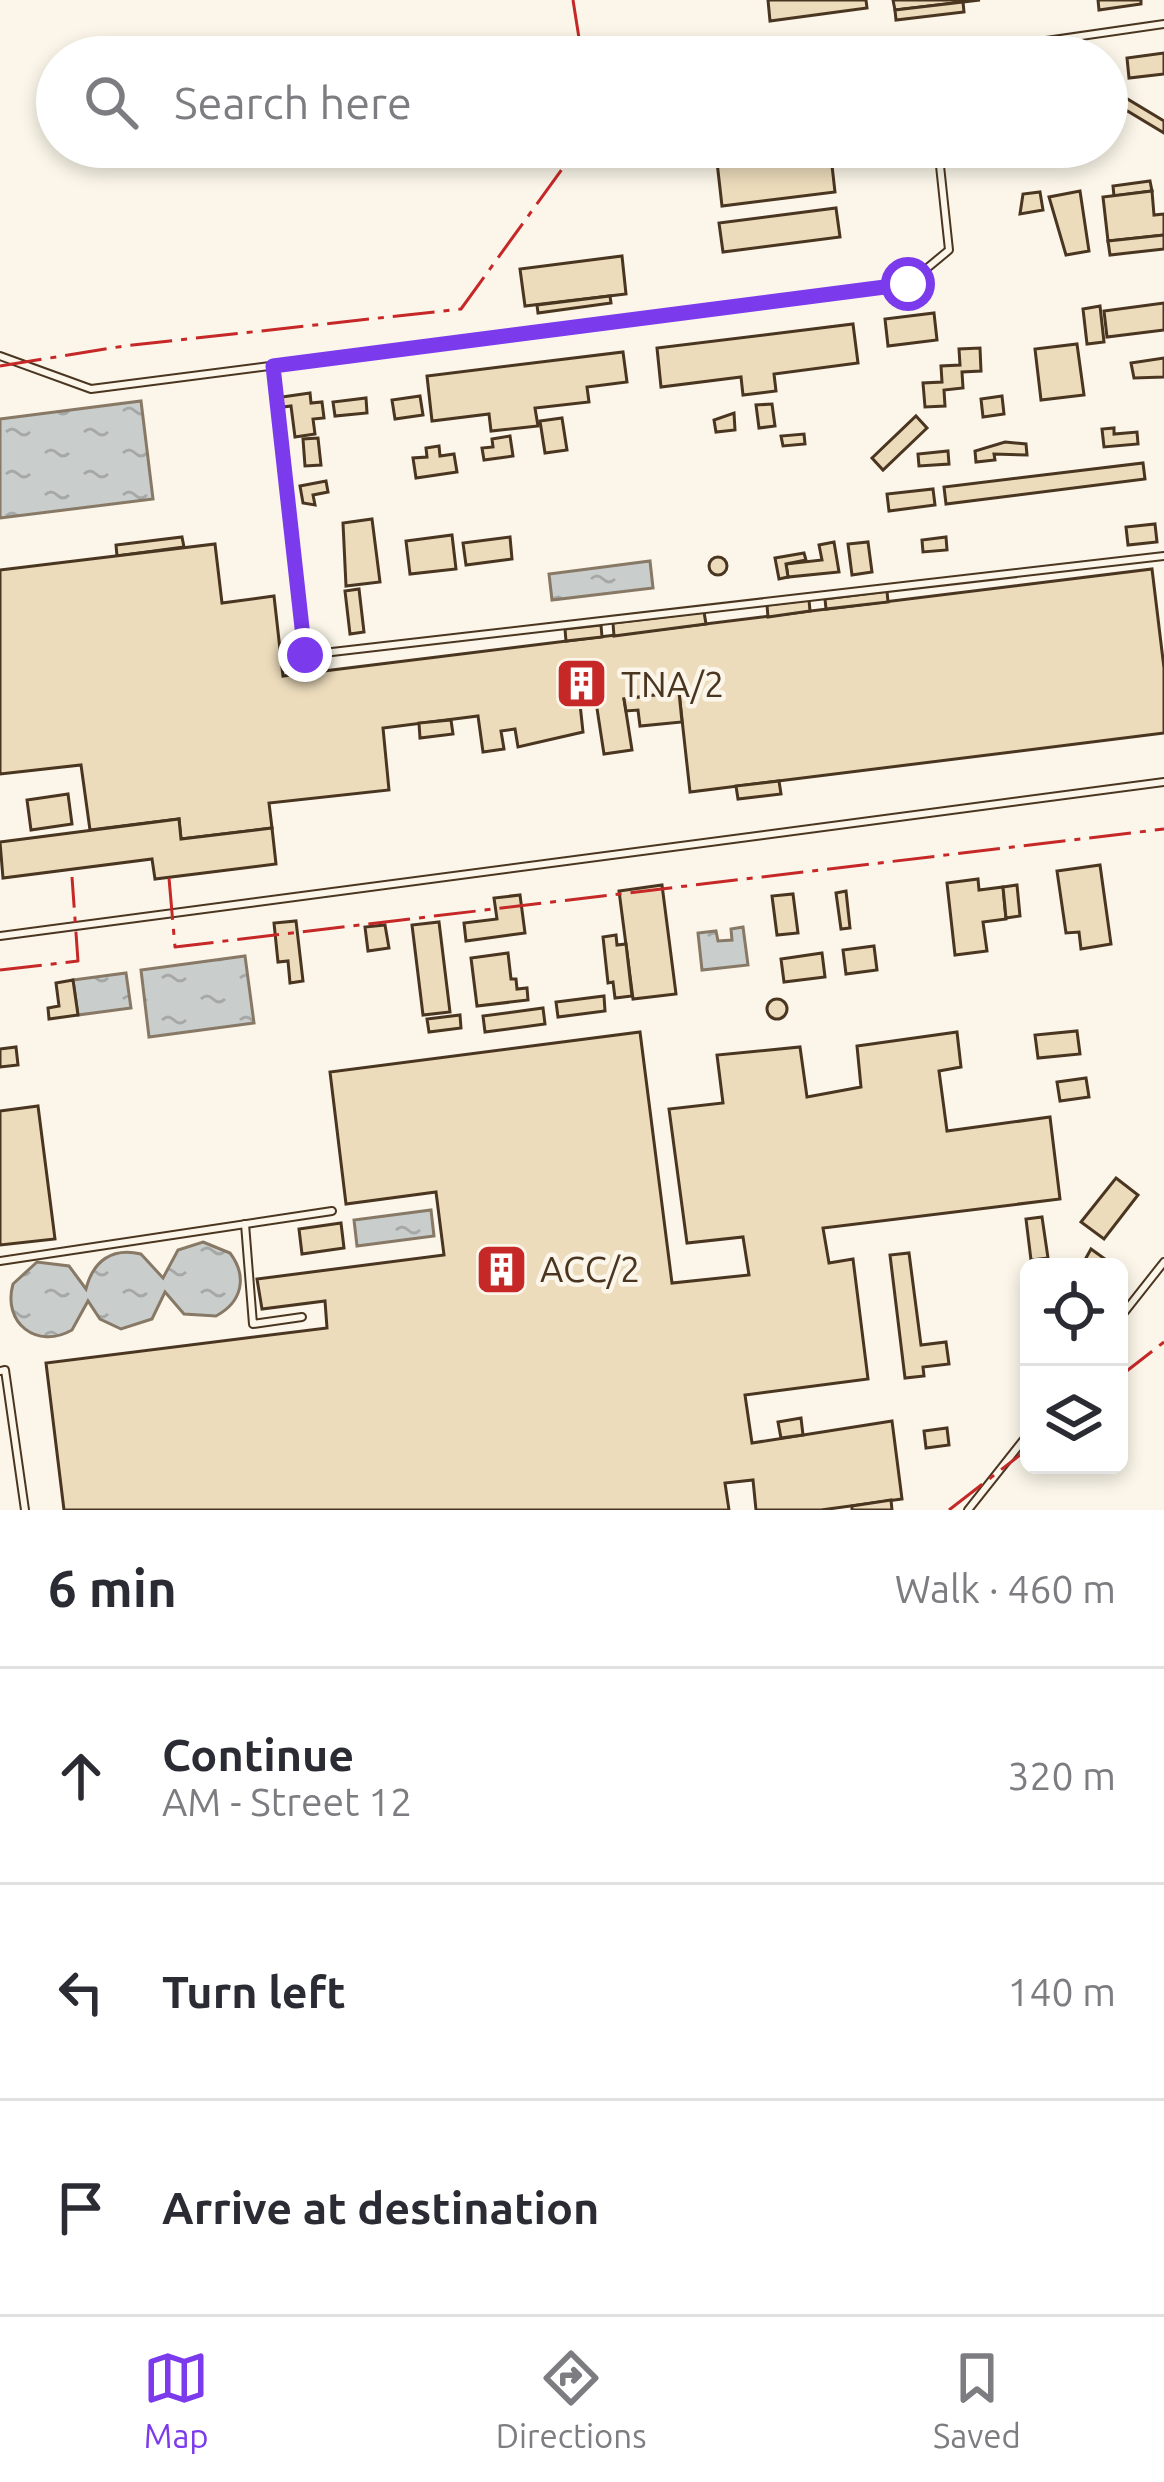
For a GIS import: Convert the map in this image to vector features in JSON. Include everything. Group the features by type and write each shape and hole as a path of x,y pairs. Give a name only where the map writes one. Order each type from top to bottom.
{"lane":[{"path":"1081,36 1164,24"},
{"path":"0,356 91,389 908,284 949,250 940,168"},
{"path":"273,366 305,655 1164,556"},
{"path":"0,936 1164,782"},
{"path":"0,1261 332,1210"},
{"path":"245,1224 253,1324 302,1317"},
{"path":"1128,1308 1164,1262"},
{"path":"0,1371 5,1370 25,1510"},
{"path":"968,1510 1020,1444"}],"water":[{"path":"141,401 153,499 0,518 0,419"},
{"path":"650,561 653,588 552,600 549,574"},
{"path":"743,927 748,965 702,970 698,933 716,931 718,941 732,940 731,929"},
{"path":"245,956 254,1023 149,1037 141,970"},
{"path":"126,973 131,1008 78,1015 73,980"},
{"path":"431,1210 434,1236 357,1246 354,1220"},
{"path":"203,1242 230,1253 239,1271 237,1296 216,1316 184,1314 165,1292 152,1319 121,1329 100,1319 88,1301 72,1330 46,1337 25,1329 13,1310 13,1284 37,1262 69,1266 86,1289 105,1258 141,1254 163,1278 178,1250"}],"building":[{"path":"768,0 866,0 867,8 770,21"},
{"path":"893,0 980,0 895,10"},
{"path":"1098,0 1141,0 1141,4 1099,10"},
{"path":"963,2 964,12 896,20 895,10"},
{"path":"1164,53 1164,74 1129,78 1128,58"},
{"path":"1128,99 1164,121 1164,133 1128,111"},
{"path":"718,168 832,168 835,192 722,206"},
{"path":"1150,181 1152,191 1114,196 1113,186"},
{"path":"1080,191 1089,251 1066,255 1049,197"},
{"path":"1152,191 1154,215 1164,214 1164,235 1108,241 1103,197"},
{"path":"1040,192 1043,210 1020,214 1023,194"},
{"path":"836,208 840,237 723,252 719,223"},
{"path":"1164,235 1164,249 1110,255 1108,241"},
{"path":"622,256 626,294 525,306 520,269"},
{"path":"610,296 611,303 538,313 537,305"},
{"path":"1164,303 1164,330 1107,337 1104,311"},
{"path":"1100,306 1104,342 1087,344 1083,309"},
{"path":"934,313 937,340 888,346 885,319"},
{"path":"853,324 858,363 774,374 776,391 743,395 741,377 661,387 657,348"},
{"path":"1077,344 1084,395 1041,400 1035,349"},
{"path":"980,348 981,371 962,372 963,388 944,390 945,406 925,407 923,383 942,382 941,366 960,365 959,349"},
{"path":"623,352 627,382 587,387 589,402 535,408 538,426 491,431 489,414 432,421 427,376"},
{"path":"1164,358 1164,377 1134,378 1131,363"},
{"path":"310,393 311,403 322,402 324,418 313,419 315,434 295,437 291,406 283,407 282,397"},
{"path":"420,396 423,415 395,419 392,400"},
{"path":"1002,396 1004,414 983,417 981,399"},
{"path":"366,398 367,413 335,416 333,402"},
{"path":"772,404 775,426 759,428 756,405"},
{"path":"734,413 735,430 716,432 714,420"},
{"path":"916,416 927,428 883,470 872,458"},
{"path":"562,418 567,450 545,453 540,421"},
{"path":"1114,428 1114,434 1137,432 1138,444 1104,447 1102,429"},
{"path":"804,434 805,444 783,446 781,436"},
{"path":"510,436 513,456 484,460 482,448 493,447 492,439"},
{"path":"318,438 321,465 305,466 303,439"},
{"path":"1005,442 1026,444 1027,455 994,454 995,460 976,462 975,451"},
{"path":"439,446 440,456 454,454 457,472 416,478 413,458 427,457 426,448"},
{"path":"948,451 949,464 919,466 918,454"},
{"path":"1143,463 1145,479 946,504 944,487"},
{"path":"326,481 328,492 313,495 315,505 303,503 300,486"},
{"path":"933,489 935,505 889,511 887,494"},
{"path":"372,519 380,582 346,586 343,523"},
{"path":"1155,524 1157,542 1128,545 1126,527"},
{"path":"452,535 456,569 410,574 406,541"},
{"path":"182,537 184,547 117,556 116,545"},
{"path":"510,537 512,559 466,565 463,543"},
{"path":"946,537 947,550 923,552 922,540"},
{"path":"834,542 839,572 788,577 786,564 822,560 819,545"},
{"path":"868,542 872,572 852,575 848,544"},
{"name":"TNA/2","path":"215,544 222,603 274,596 283,676 1152,569 1164,668 1164,733 690,792 679,692 624,699 632,750 604,754 596,702 580,704 583,732 518,747 515,729 501,731 504,749 483,752 478,716 383,728 389,790 269,803 272,828 181,839 179,819 90,830 81,765 0,774 0,570"},
{"path":"804,553 806,560 786,564 788,577 779,579 775,558"},
{"path":"718,557 727,566 718,575 709,566"},
{"path":"359,589 364,632 350,634 345,591"},
{"path":"887,591 888,602 826,609 825,599"},
{"path":"809,600 810,611 768,617 767,605"},
{"path":"704,612 706,624 614,636 613,623"},
{"path":"601,625 602,637 566,641 565,629"},
{"path":"679,692 682,722 640,726 638,710 626,711 624,699"},
{"path":"451,720 453,734 420,738 419,723"},
{"path":"779,781 781,794 738,799 736,786"},
{"path":"68,794 72,824 31,830 27,800"},
{"path":"179,819 181,839 272,828 276,864 155,879 152,859 3,878 0,842"},
{"path":"1100,865 1111,944 1081,949 1079,932 1066,933 1057,871"},
{"path":"978,879 979,890 1003,887 1006,919 983,922 987,951 955,955 947,883"},
{"path":"662,885 676,994 633,999 619,891"},
{"path":"1017,885 1020,916 1006,918 1003,887"},
{"path":"846,891 850,928 841,929 836,893"},
{"path":"793,894 798,933 777,935 772,896"},
{"path":"520,895 525,933 466,941 464,923 497,919 494,898"},
{"path":"296,921 303,981 290,983 288,961 278,962 274,923"},
{"path":"439,922 450,1012 423,1015 412,925"},
{"path":"385,925 389,948 368,951 365,927"},
{"path":"616,935 617,945 626,944 632,996 615,998 613,982 608,983 603,937"},
{"path":"874,946 877,970 846,974 843,950"},
{"path":"508,953 511,979 516,979 517,989 527,988 528,1000 477,1006 471,958"},
{"path":"822,953 825,977 784,982 781,959"},
{"path":"73,980 78,1015 49,1019 48,1008 59,1006 56,983"},
{"path":"604,996 605,1011 558,1017 556,1002"},
{"path":"777,999 787,1009 777,1019 767,1009"},
{"path":"543,1008 545,1024 485,1032 483,1016"},
{"path":"460,1015 461,1028 429,1032 427,1019"},
{"path":"1077,1031 1080,1054 1038,1058 1035,1035"},
{"name":"ACC/2","path":"640,1032 672,1283 749,1275 743,1237 687,1243 669,1109 723,1103 717,1055 800,1047 807,1097 861,1087 857,1046 957,1032 961,1067 939,1071 947,1131 1050,1117 1060,1199 823,1228 829,1263 853,1259 868,1379 745,1395 752,1443 892,1421 902,1499 821,1510 756,1510 753,1480 725,1483 729,1510 64,1510 46,1363 327,1328 325,1301 262,1309 257,1279 444,1255 436,1192 346,1204 330,1072"},
{"path":"16,1047 18,1065 0,1067 0,1049"},
{"path":"1086,1078 1089,1097 1060,1101 1057,1082"},
{"path":"38,1106 55,1239 0,1245 0,1111"},
{"path":"1116,1178 1138,1195 1104,1239 1081,1222"},
{"path":"1042,1217 1048,1258 1031,1258 1026,1219"},
{"path":"341,1223 344,1248 302,1254 299,1229"},
{"path":"909,1253 921,1345 946,1342 949,1364 923,1367 924,1376 905,1378 890,1255"},
{"path":"801,1418 803,1435 781,1438 778,1422"},
{"path":"947,1428 949,1445 926,1448 924,1431"},
{"path":"891,1500 892,1510 852,1510 852,1506"}],"power":[{"path":"573,0 579,36"},
{"path":"0,366 124,346 461,309 563,168"},
{"path":"169,878 175,947 1164,829"},
{"path":"0,970 78,961 72,877"},
{"path":"1128,1370 1164,1342"},
{"path":"949,1510 1020,1455"}],"place":[{"name":"TNA/2","path":"582,684"},
{"name":"ACC/2","path":"501,1269"}],"route":[{"path":"305,655 273,366 908,284"}]}
